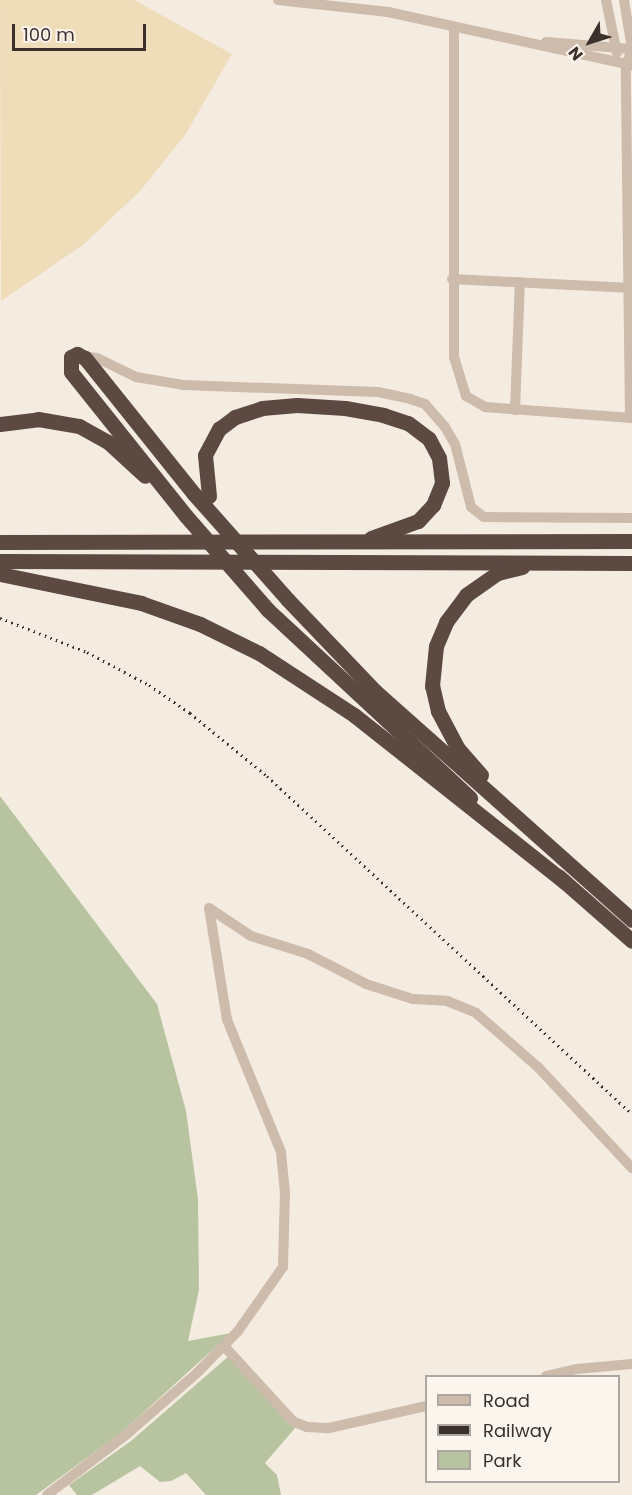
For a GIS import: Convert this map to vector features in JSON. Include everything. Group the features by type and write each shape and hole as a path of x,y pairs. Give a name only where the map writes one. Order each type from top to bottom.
{"highway":[{"path":"569,876 364,703 268,610 186,516 71,372 71,357 83,356 288,600 375,692 569,876 632,941"},
{"path":"201,495 207,450 225,424 246,412 287,406 326,406 383,415 414,426 433,445 441,466 441,487 434,505 405,529 347,544"},
{"path":"0,424 48,419 89,431 116,450 186,516"},
{"path":"0,542 347,544 632,541"},
{"path":"0,561 632,563"},
{"path":"546,562 498,573 460,602 438,638 432,686 441,720 466,758 569,876"},
{"path":"0,574 141,603 200,624 259,653 354,715 569,876 632,920"}],"street":[{"path":"278,0 388,12 484,35 629,65"},
{"path":"606,0 614,49 629,65"},
{"path":"454,28 452,279 454,357 466,396 485,407 631,418 630,323 627,288 629,65 632,49 624,0"},
{"path":"484,35 632,49"},
{"path":"452,279 627,288"},
{"path":"515,410 520,282"},
{"path":"83,356 105,360 136,377 184,385 378,392 410,399 424,404 445,427 455,444 471,507 484,517 632,518"},
{"path":"47,1495 153,1413 224,1346 283,1267 285,1179 274,1126 228,1020 209,908 251,936 308,954 366,984 413,999 447,1001 476,1013 538,1067 632,1167"},
{"path":"224,1346 294,1422 307,1427 329,1428 425,1406"},
{"path":"554,1375 577,1369 632,1364"}],"green space":[{"path":"0,796 157,1004 186,1111 198,1199 199,1290 188,1341 231,1333 121,1433 36,1495 0,1495"},
{"path":"230,1355 296,1427 265,1463 277,1475 281,1495 206,1495 186,1473 171,1481 160,1482 140,1466 92,1495 77,1495 69,1485 131,1441"}],"sand":[{"path":"0,0 134,0 232,54 185,135 140,191 84,244 1,301"}],"railway":[{"path":"0,618 87,652 149,685 190,713 267,776 632,1114"}]}
